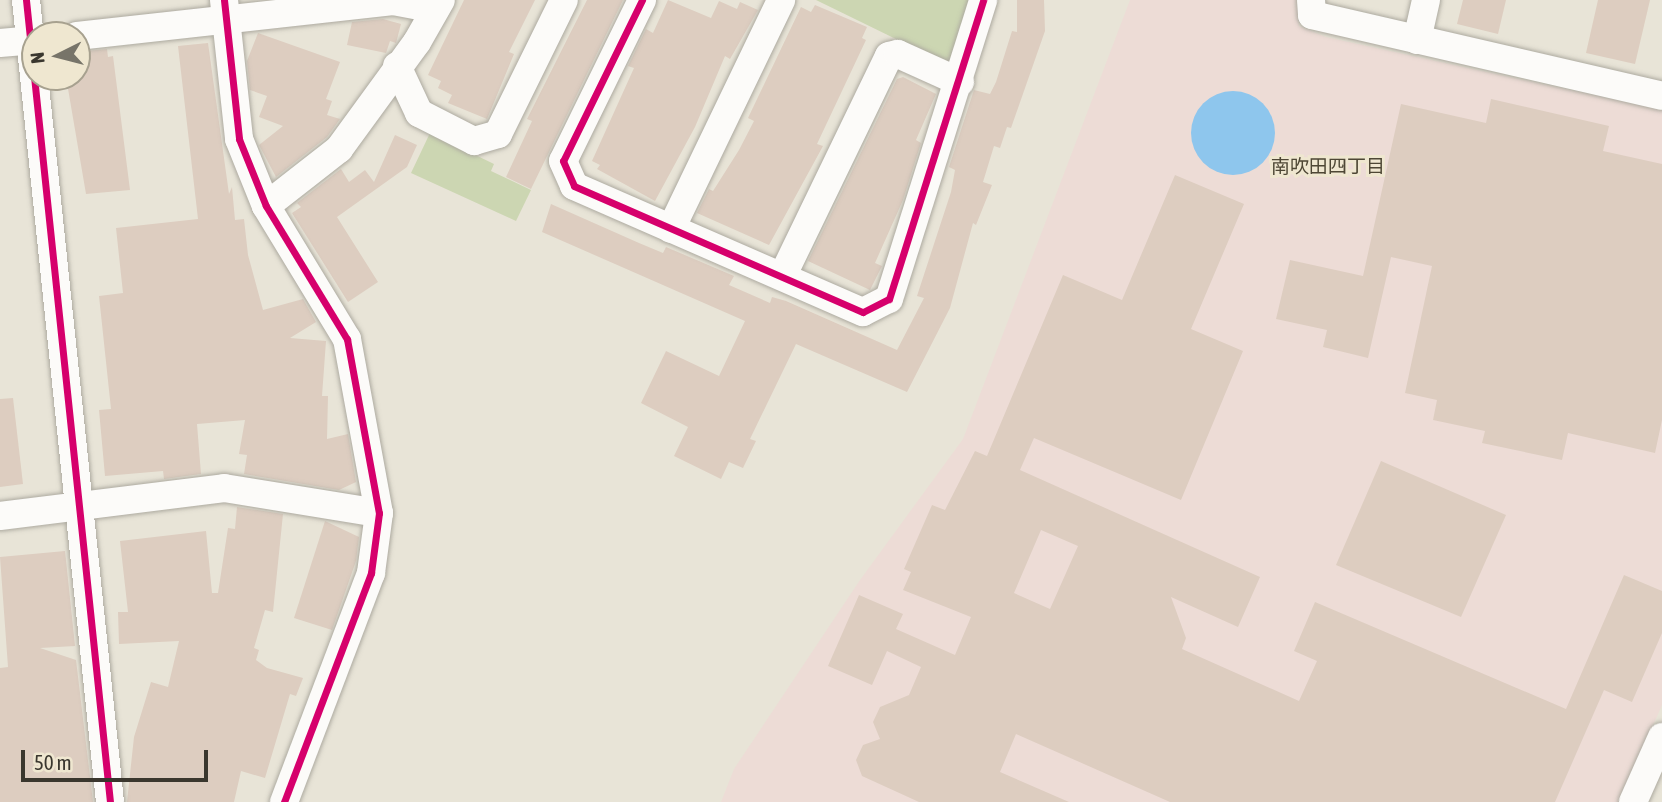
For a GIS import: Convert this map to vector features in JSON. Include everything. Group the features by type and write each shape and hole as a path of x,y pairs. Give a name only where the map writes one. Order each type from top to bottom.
{"street":[{"path":"26,0 29,21"},
{"path":"397,66 419,113 474,141 498,134 564,0"},
{"path":"642,0 562,161 574,187 783,275 863,312 890,299 960,82 983,0"},
{"path":"671,229 781,0"},
{"path":"1311,0 1312,15 1662,96"},
{"path":"1417,40 1426,0"},
{"path":"91,34 225,10 393,1 435,3 417,42 339,149 266,206"},
{"path":"225,10 239,139 266,206 347,339 379,513 371,573 284,802"},
{"path":"0,43 21,41"},
{"path":"783,275 889,56 898,54 960,82"},
{"path":"37,91 110,802"},
{"path":"0,516 225,488 379,513"},
{"path":"1633,802 1662,737"}],"shaded area":[{"path":"1130,0 1297,0 1299,26 1326,37 1662,110 1662,705 1619,802 721,802 734,769 860,580 963,439"}],"green space":[{"path":"816,0 973,0 957,58 945,63"},
{"path":"430,133 494,164 491,171 531,190 516,221 411,173"}],"water":[{"path":"1233,91 1249,94 1263,103 1272,117 1275,133 1272,149 1263,163 1249,172 1233,175 1217,172 1203,163 1194,149 1191,133 1194,117 1203,103 1217,94"}],"building":[{"path":"464,0 535,0 509,52 514,54 487,119 448,103 452,95 438,88 441,81 428,75"},
{"path":"587,0 623,0 531,189 506,177 532,121 527,119"},
{"path":"668,0 711,18 719,1 737,9 740,2 758,10 730,59 725,56 695,127 655,201 597,169 600,165 592,161 634,68 628,66 646,29 653,33"},
{"path":"1017,0 1044,0 1045,31 1011,128 1007,127 1000,148 994,146 983,182 992,185 976,225 973,223 950,308 907,392 796,344 750,439 756,441 743,468 729,462 721,479 674,456 688,427 641,403 666,351 719,376 745,321 542,232 551,204 663,253 666,247 734,276 729,285 770,303 772,297 786,301 897,350 924,298 917,296 951,192 955,170 949,167 974,90 990,94 996,82 1012,31 1017,32"},
{"path":"1463,0 1506,0 1498,34 1457,24"},
{"path":"1598,0 1650,0 1635,64 1586,53"},
{"path":"815,5 867,27 862,38 866,40 817,144 823,146 769,245 697,213 709,189 713,191 739,150 754,121 748,118 801,7 811,12"},
{"path":"383,19 401,24 396,43 390,41 386,53 347,45 352,22"},
{"path":"258,33 340,62 326,99 332,101 327,115 340,119 327,137 276,177 259,145 283,126 259,117 267,96 250,90 247,61"},
{"path":"208,43 229,194 232,187 235,220 244,219 248,255 263,310 303,299 316,322 290,338 326,341 322,396 328,396 327,439 348,434 356,482 339,490 244,474 247,455 239,454 245,420 197,424 201,474 164,479 163,471 105,476 99,410 111,409 99,296 123,293 116,228 198,219 178,46"},
{"path":"107,49 108,57 113,56 130,190 86,194 68,91 91,91 91,51"},
{"path":"903,77 936,94 916,140 921,143 903,200 875,263 882,266 870,290 808,261 897,79"},
{"path":"1491,99 1609,126 1603,151 1662,164 1662,420 1655,453 1568,433 1562,460 1482,443 1485,431 1433,420 1437,400 1405,393 1432,266 1391,257 1368,358 1323,347 1327,330 1276,319 1290,260 1363,276 1401,104 1486,123"},
{"path":"395,135 417,145 407,167 337,217 378,282 348,302 292,213 301,207 297,203 341,169 349,182 365,170 374,182"},
{"path":"1175,175 1244,204 1191,329 1243,351 1181,500 1034,438 1020,470 1260,577 1238,627 1171,597 1186,638 1182,649 1299,701 1317,661 1294,651 1315,602 1566,709 1624,575 1662,591 1662,633 1632,702 1604,690 1555,802 1170,802 1016,734 1000,772 1069,802 919,802 862,776 856,760 863,745 880,739 873,722 880,707 909,695 921,667 887,651 872,685 828,666 859,595 903,614 896,629 955,655 971,617 903,590 911,572 904,569 932,505 945,510 975,451 987,456 1063,275 1122,300","holes":["1041,530 1078,546 1050,609 1014,593"]},
{"path":"13,398 23,484 0,487 0,399"},
{"path":"1381,461 1506,515 1461,617 1336,565"},
{"path":"237,507 283,514 273,612 265,610 254,648 259,650 256,660 267,668 303,678 296,696 290,694 265,778 241,771 234,802 127,802 134,737 151,682 168,687 179,641 119,644 118,612 128,612 120,541 206,531 212,593 218,593 228,528 235,529"},
{"path":"325,521 359,537 356,561 332,630 294,618"},
{"path":"65,551 75,646 40,648 76,660 93,802 0,802 0,668 8,667 0,557"}],"cycle path":[{"path":"26,0 110,802"},
{"path":"224,0 239,139 266,206 347,339 379,513 371,573 284,802"},
{"path":"642,0 563,161 574,186 863,312 889,299 983,0"}],"district":[{"name":"南吹田四丁目","path":"1328,167"}]}
